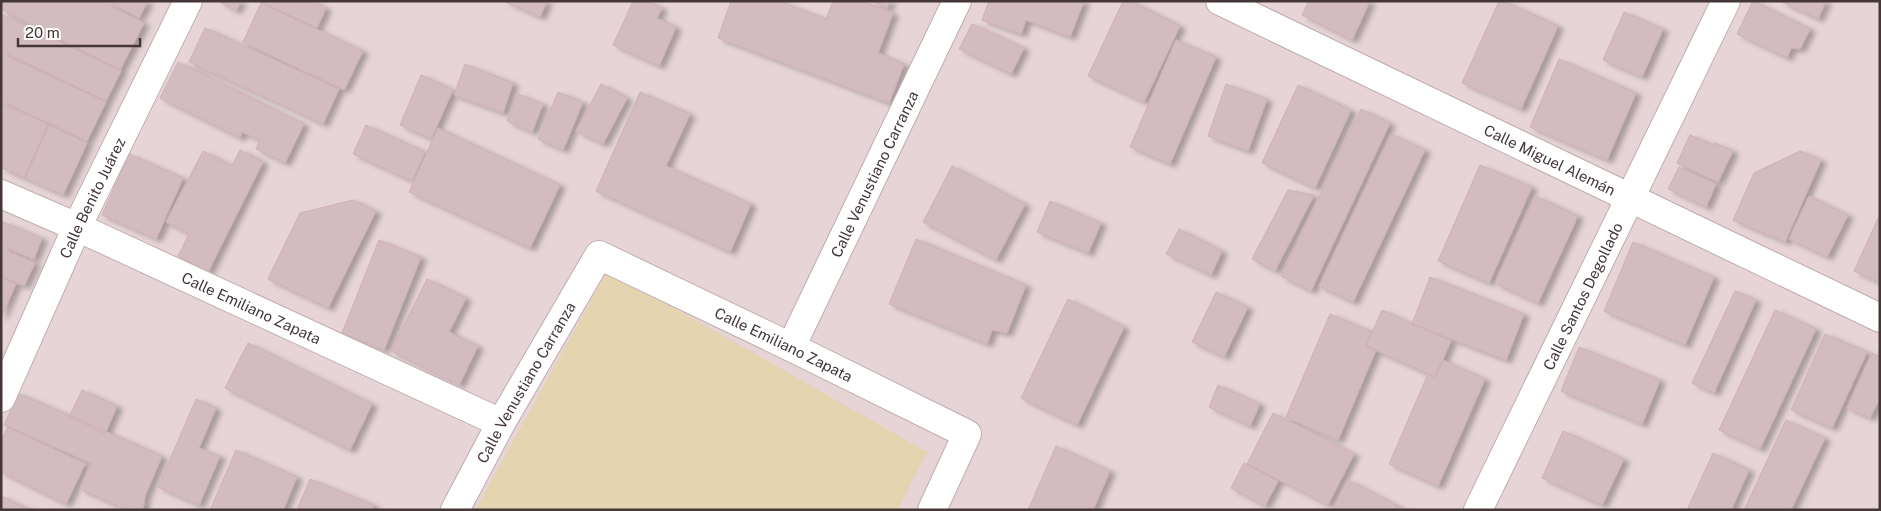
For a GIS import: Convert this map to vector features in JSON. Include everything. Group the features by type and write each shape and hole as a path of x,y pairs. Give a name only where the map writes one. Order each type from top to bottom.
{"street":[{"name":"Calle Benito Juárez","path":"1,398 77,227 188,1"},
{"name":"Calle Venustiano Carranza","path":"792,347 957,1"},
{"name":"Calle Miguel Alemán","path":"1220,1 1880,318"},
{"name":"Calle Santos Degollado","path":"1478,510 1726,1"},
{"name":"Calle Emiliano Zapata","path":"1,194 77,227 501,423"},
{"name":"Calle Emiliano Zapata","path":"599,255 792,347 967,434 932,510"},
{"name":"Calle Venustiano Carranza","path":"455,510 501,423 599,255"}],"shaded area":[{"path":"1,1 1880,1 1880,510 1,510"},
{"path":"608,270 927,452 898,510 475,510"}],"building":[{"path":"1,1 101,1 144,23 120,70 1,9"},
{"path":"107,1 148,1 139,18"},
{"path":"218,1 241,1 236,11"},
{"path":"259,1 312,1 326,8 317,28"},
{"path":"504,1 547,1 540,17"},
{"path":"633,1 647,1 662,8 657,18 676,27 659,66 613,45"},
{"path":"731,1 779,1 826,19 833,1 862,1 893,13 878,53 904,64 889,103 718,38"},
{"path":"872,1 891,1 887,8"},
{"path":"989,1 1084,1 1070,37 1026,20 1021,34 982,20"},
{"path":"1123,1 1130,1 1180,26 1144,102 1088,76"},
{"path":"1309,1 1370,1 1352,40 1302,15"},
{"path":"1499,1 1503,1 1558,26 1521,109 1462,83"},
{"path":"1753,1 1810,29 1800,49 1791,48 1787,58 1737,34"},
{"path":"1780,1 1826,1 1818,19"},
{"path":"261,3 363,51 344,90 243,42"},
{"path":"1624,12 1663,29 1642,77 1603,60"},
{"path":"1,14 121,71 106,101 1,51"},
{"path":"972,24 1024,48 1011,74 959,49"},
{"path":"205,28 339,89 323,124 189,62"},
{"path":"1176,40 1216,57 1170,164 1130,147"},
{"path":"1,53 106,102 87,141 1,101"},
{"path":"1559,59 1636,93 1607,160 1530,127"},
{"path":"178,62 304,124 285,163 256,149 260,140 242,132 240,138 160,98"},
{"path":"465,64 513,83 503,113 454,95"},
{"path":"421,75 453,90 431,139 400,125"},
{"path":"601,84 627,98 603,144 576,131"},
{"path":"1226,84 1267,99 1248,151 1208,136"},
{"path":"1298,85 1351,110 1315,188 1262,163"},
{"path":"558,92 583,102 563,150 538,139"},
{"path":"640,92 690,114 666,166 751,204 730,252 596,191"},
{"path":"518,94 543,104 532,132 507,121"},
{"path":"1,103 48,124 24,178 1,167"},
{"path":"1361,109 1390,123 1311,291 1281,276"},
{"path":"49,125 87,143 63,195 25,178"},
{"path":"366,125 425,152 412,181 353,154"},
{"path":"438,128 560,185 530,248 409,192"},
{"path":"1391,134 1425,150 1353,302 1319,286"},
{"path":"1690,135 1733,151 1718,182 1677,163"},
{"path":"240,150 263,162 208,272 178,256 189,234 166,222 203,151 232,166"},
{"path":"1800,151 1821,160 1785,242 1733,220 1754,173"},
{"path":"129,154 183,178 156,239 102,215"},
{"path":"1480,165 1532,187 1489,283 1438,261"},
{"path":"952,166 1025,204 996,260 923,222"},
{"path":"1679,167 1716,184 1706,207 1668,189"},
{"path":"1288,190 1314,195 1275,271 1252,259"},
{"path":"1535,196 1578,216 1538,303 1495,283"},
{"path":"1809,196 1848,215 1827,257 1789,239"},
{"path":"353,200 376,211 328,308 268,279 300,213"},
{"path":"1050,201 1101,223 1088,253 1037,232"},
{"path":"1880,214 1880,283 1854,271"},
{"path":"3,222 42,238 34,259 1,246"},
{"path":"1179,229 1222,251 1211,275 1166,254"},
{"path":"916,239 1026,285 1007,333 992,330 987,344 889,304"},
{"path":"379,240 421,257 384,350 342,333"},
{"path":"1633,242 1714,277 1685,345 1604,311"},
{"path":"1,248 35,263 24,286 1,276"},
{"path":"1,277 16,284 1,317"},
{"path":"1430,277 1524,314 1506,360 1412,324"},
{"path":"427,279 466,298 449,332 478,346 459,385 391,351"},
{"path":"1735,291 1756,300 1714,393 1692,383"},
{"path":"1216,292 1248,307 1224,357 1192,342"},
{"path":"1068,299 1124,327 1077,425 1021,398"},
{"path":"1382,310 1451,341 1435,377 1366,346"},
{"path":"1775,310 1816,329 1760,449 1719,430"},
{"path":"1330,314 1372,332 1366,346 1376,350 1338,440 1286,417"},
{"path":"1825,334 1867,352 1832,428 1791,410"},
{"path":"248,343 372,404 350,450 225,388"},
{"path":"1579,347 1660,380 1642,424 1561,391"},
{"path":"1872,353 1880,357 1880,398 1870,418 1847,408"},
{"path":"1443,360 1485,379 1438,486 1389,464 1428,374 1435,377"},
{"path":"1218,385 1260,404 1250,426 1209,407"},
{"path":"82,390 117,406 105,434 69,417"},
{"path":"18,393 162,456 145,496 143,510 127,510 80,489 91,463 4,425"},
{"path":"196,399 216,408 199,448 220,456 199,505 158,487"},
{"path":"1273,413 1354,454 1328,505 1247,464"},
{"path":"1786,420 1825,438 1791,510 1744,510"},
{"path":"8,427 85,464 66,504 1,472 1,440"},
{"path":"1563,431 1624,459 1602,505 1542,478"},
{"path":"1056,446 1110,471 1093,510 1028,510"},
{"path":"236,450 297,477 283,510 210,510"},
{"path":"1713,453 1749,470 1731,510 1687,510"},
{"path":"1244,463 1278,481 1265,506 1231,488"},
{"path":"310,479 374,505 372,510 297,510"},
{"path":"1348,480 1405,510 1332,510"},
{"path":"1,496 30,510 1,510"}]}
